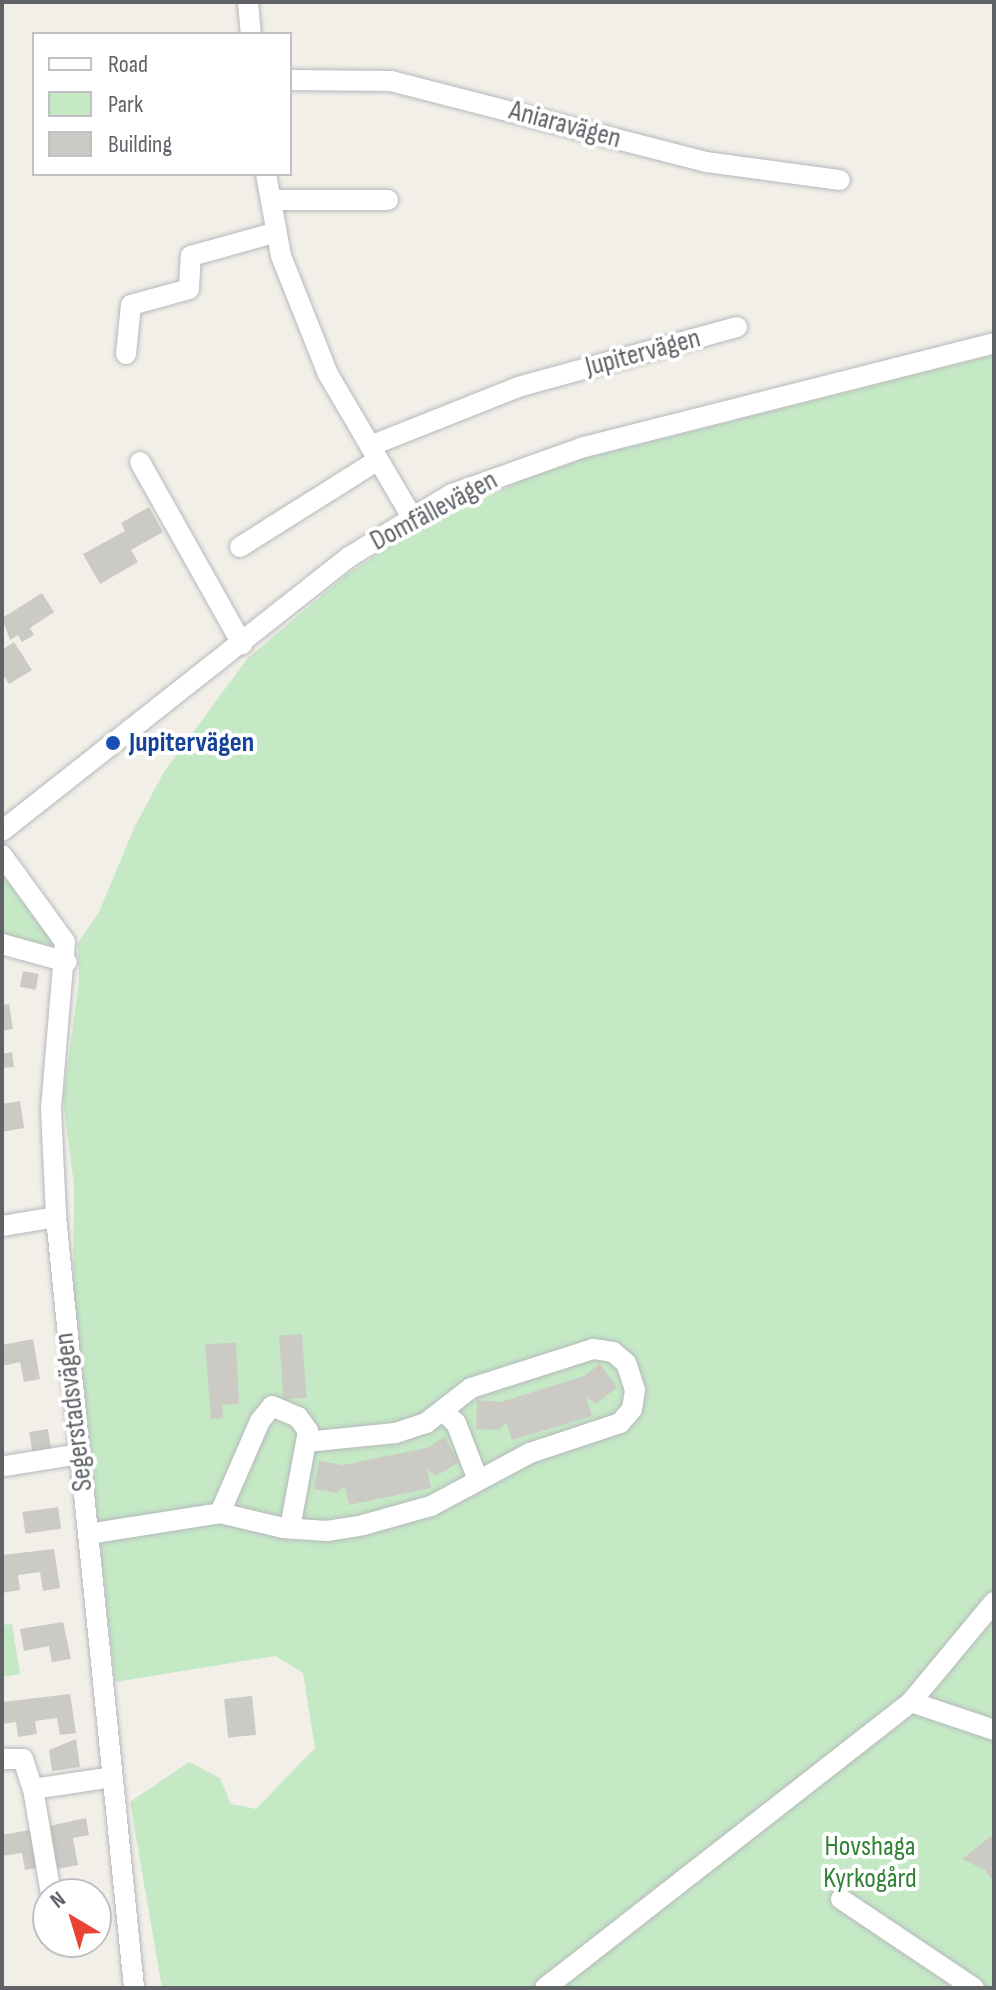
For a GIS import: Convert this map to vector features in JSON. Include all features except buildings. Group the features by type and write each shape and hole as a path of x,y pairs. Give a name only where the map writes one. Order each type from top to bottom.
{"street":[{"path":"248,2 251,32"},
{"name":"Aniaravägen","path":"292,80 391,81 706,162 840,180"},
{"path":"266,176 281,256 328,374 412,517"},
{"path":"271,200 388,200"},
{"path":"126,354 131,305 189,289 191,256 277,232"},
{"name":"Jupitervägen","path":"240,547 374,453 518,387 737,327"},
{"name":"Domfällevägen","path":"2,831 349,557 452,494 539,460 994,343"},
{"path":"140,462 242,644"},
{"name":"Segerstadsvägen","path":"2,855 54,922 65,942 67,962 51,1109 56,1217 134,1988"},
{"path":"2,944 67,962"},
{"path":"2,1226 56,1217"},
{"path":"88,1534 220,1513 290,1528 327,1531 363,1525 431,1506 530,1453 620,1423 632,1409 635,1390 626,1363 613,1352 593,1349 471,1388 444,1412 395,1433 306,1442"},
{"path":"220,1513 260,1421 272,1406 298,1417 308,1431 290,1528"},
{"path":"444,1412 456,1423 478,1480"},
{"path":"5,1466 80,1454"},
{"path":"545,1988 911,1702 994,1602"},
{"path":"911,1702 994,1730"},
{"path":"2,1759 23,1759 33,1789 48,1878"},
{"path":"33,1789 112,1777"},
{"path":"841,1899 968,1987"}],"green space":[{"name":"Hovshaga Kyrkogård","path":"994,355 994,1988 162,1988 130,1802 189,1762 220,1778 231,1804 256,1809 315,1748 303,1673 275,1656 115,1682 73,1301 74,1185 63,1100 79,981 78,943 99,912 135,826 164,772 247,659 346,575 402,538 520,481 582,459"},
{"path":"2,874 52,941 51,948 2,936"},
{"path":"12,1624 20,1674 2,1677 2,1625"}],"place":[{"name":"Jupitervägen","path":"113,743"}]}
